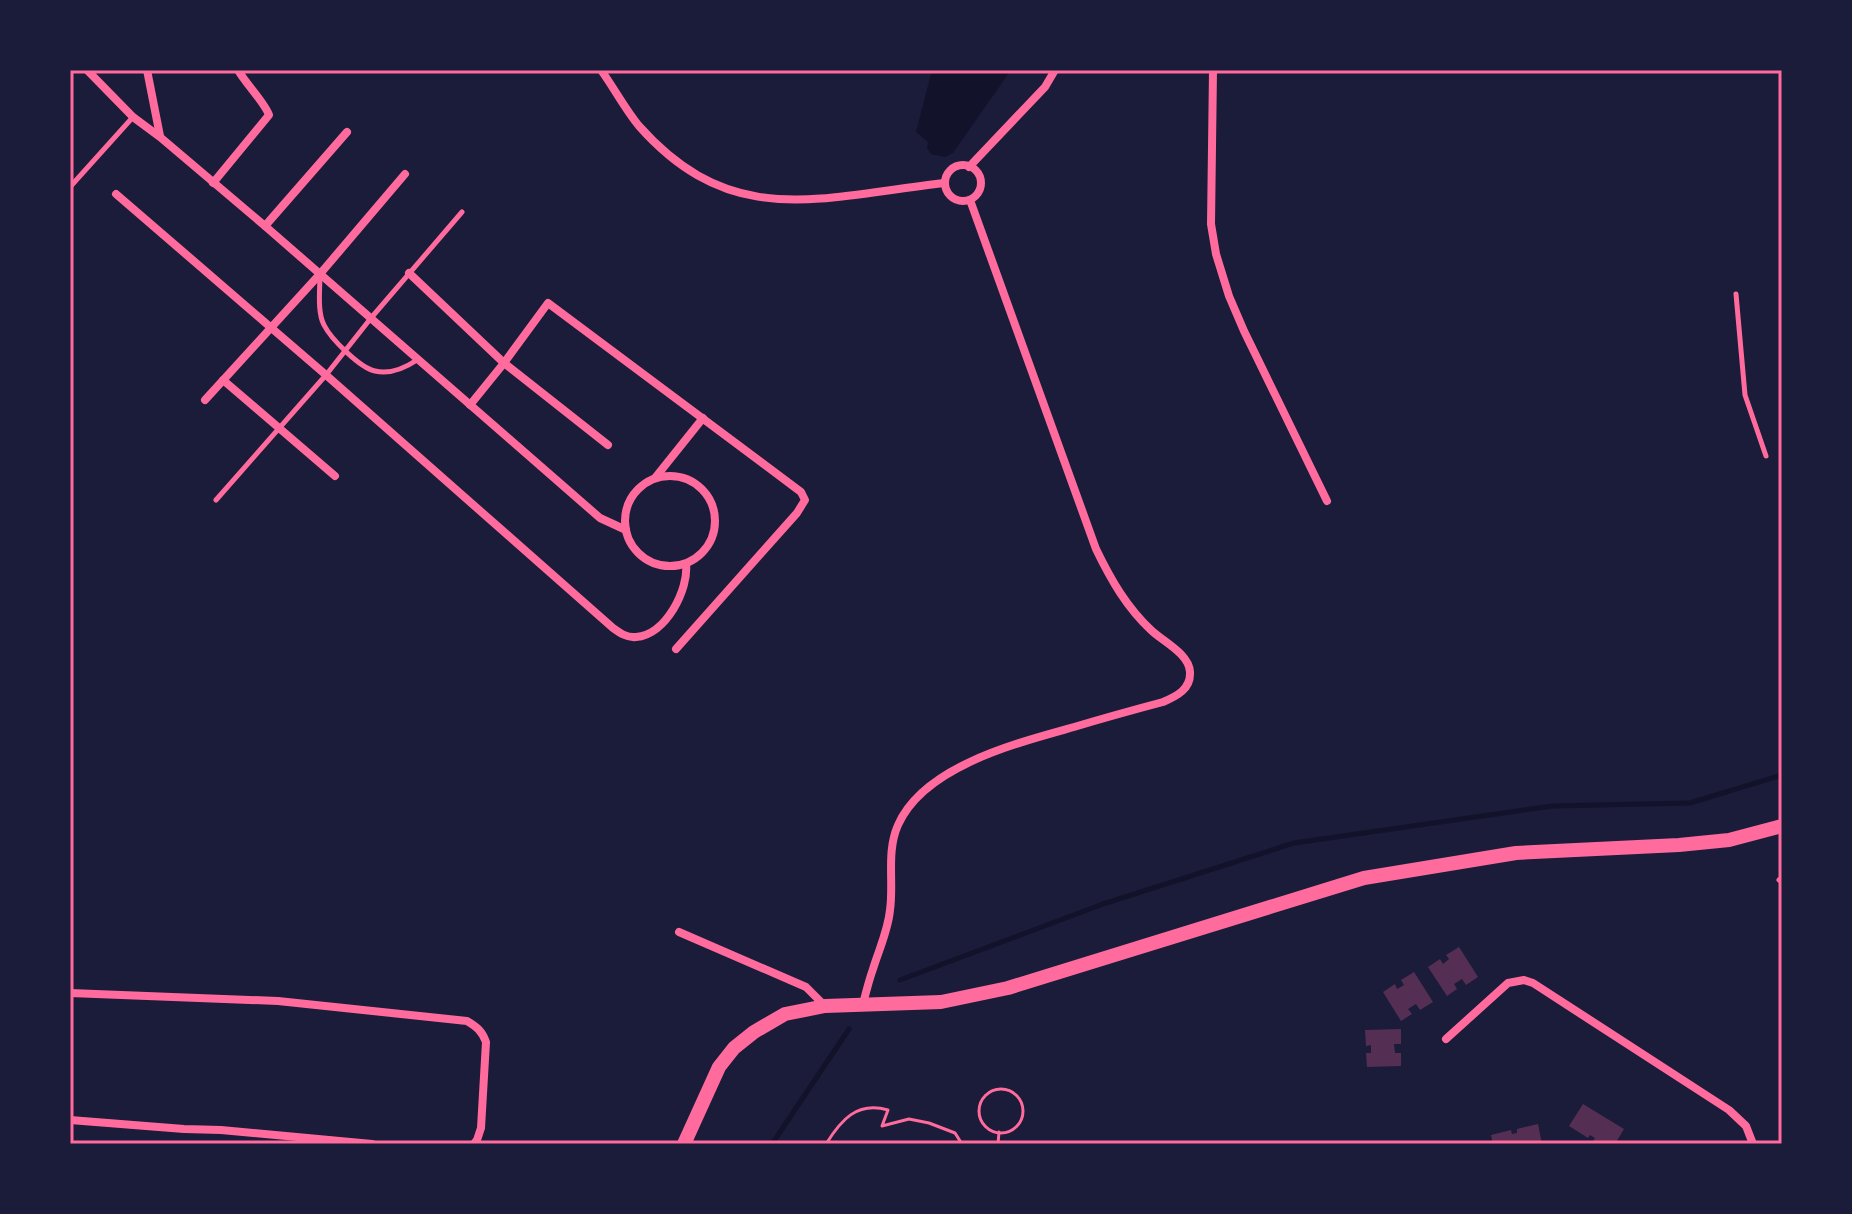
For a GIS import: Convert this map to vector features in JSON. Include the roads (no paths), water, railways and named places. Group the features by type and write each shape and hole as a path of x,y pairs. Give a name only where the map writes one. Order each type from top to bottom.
{"main road":[{"path":"684,1144 719,1067 734,1048 785,1014 825,1006 941,1002 1008,988 1364,878 1516,853 1679,845 1729,840 1780,828"}],"street":[{"path":"87,70 133,117 265,226 600,518 626,530"},
{"path":"147,70 160,137"},
{"path":"213,183 269,115 238,70"},
{"path":"601,70 637,123 664,151 698,176 729,190 796,201 945,183"},
{"path":"969,167 1045,87 1055,70"},
{"path":"1213,70 1211,224 1216,254 1244,331 1327,501"},
{"path":"265,226 347,132"},
{"path":"958,166 969,167 978,174 980,186 975,197 964,201 953,198 948,194 946,177 958,166"},
{"path":"205,400 320,274 405,174"},
{"path":"116,194 624,636 648,634 669,615 684,589 686,564"},
{"path":"863,1004 890,910 892,844 898,825 922,792 982,756 1023,741 1163,702 1186,689 1190,673 1187,661 1128,605 1108,575 970,200"},
{"path":"409,273 504,363 608,445"},
{"path":"470,405 548,303 801,492 805,500 797,513 676,649"},
{"path":"223,380 335,476"},
{"path":"655,478 675,477 692,483 706,495 713,511 714,530 711,538 701,554 686,564 670,567 641,557 631,545 625,517 635,493 655,478 703,418"},
{"path":"679,932 806,987 825,1006"},
{"path":"1446,1039 1508,983 1524,980 1533,983 1729,1110 1746,1126 1753,1144"},
{"path":"70,993 278,1001 467,1021 483,1033 486,1042 481,1128 474,1144"},
{"path":"70,1120 372,1144"}],"lane":[{"path":"70,187 133,117"},
{"path":"216,500 326,375 462,212"},
{"path":"320,274 323,323 346,351 373,371 391,372 418,360"},
{"path":"1736,294 1745,395 1766,456"}],"waterway":[{"path":"900,980 1103,904 1294,843 1552,806 1690,803 1782,775"},
{"path":"772,1144 849,1029"}]}
